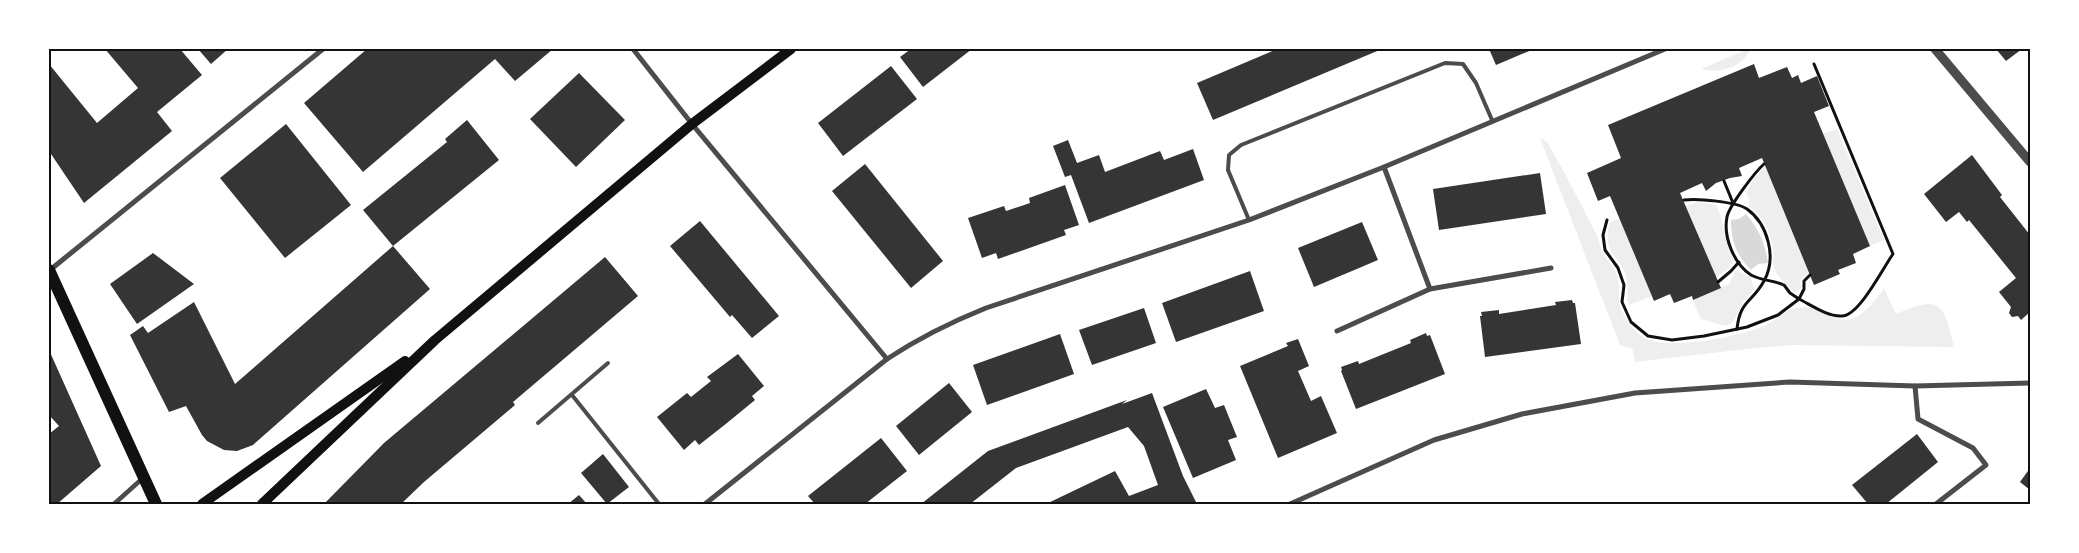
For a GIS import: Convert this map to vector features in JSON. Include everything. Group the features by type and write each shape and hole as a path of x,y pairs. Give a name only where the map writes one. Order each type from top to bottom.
{"main road":[{"path":"262,504 435,340 692,124 791,49"},
{"path":"49,270 156,504"},
{"path":"202,504 435,340"}],"street":[{"path":"49,270 323,49"},
{"path":"633,49 692,124 887,359"},
{"path":"704,504 887,359 916,339 953,321 986,308 1249,220 1384,167 1492,120 1665,49"},
{"path":"1935,49 2030,162"},
{"path":"1384,167 1430,290"},
{"path":"1337,331 1430,290 1551,268"},
{"path":"1290,504 1434,440 1522,414 1635,393 1790,382 1915,386 2030,383"},
{"path":"1915,386 1918,418 1973,448 1986,465 1936,504"},
{"path":"114,504 143,478"}],"lane":[{"path":"1249,220 1228,170 1229,156 1241,145 1445,63 1463,64 1476,83 1492,120"},
{"path":"538,423 608,363"},
{"path":"572,395 659,504"}],"path":[{"path":"1764,164 1755,172 1744,191 1733,203 1727,217 1727,233 1730,248 1738,262 1750,274 1765,281 1784,285 1790,293 1799,299 1832,315 1844,317 1856,310 1892,254 1814,64"},
{"path":"1724,181 1733,203"},
{"path":"1684,200 1698,198 1715,202 1733,203 1746,208 1765,231 1770,247 1770,263 1765,281 1738,314 1737,329"},
{"path":"1606,220 1603,235 1605,250 1618,268 1624,285 1622,302 1631,322 1648,336 1672,340 1704,336 1737,329 1778,314 1799,299 1804,289 1804,281 1810,275"},
{"path":"1718,282 1731,272 1738,262"}],"shaded area":[{"path":"1751,49 1747,56 1730,68 1716,71 1701,69"},
{"path":"1837,129 1884,240 1870,246 1823,134"},
{"path":"1540,138 1547,142 1572,187 1603,253 1618,277 1619,302 1624,315 1632,327 1646,339 1675,343 1723,338 1764,326 1790,310 1803,307 1815,309 1835,318 1845,320 1856,317 1869,307 1884,288 1896,314 1923,305 1932,304 1938,306 1947,320 1954,347 1792,345 1635,362 1633,349 1620,345"},
{"path":"1765,166 1809,273 1802,278 1800,283 1802,287 1796,292 1793,292 1776,272 1773,266 1772,242 1768,230 1762,220 1749,206 1749,199 1746,193 1753,180"},
{"path":"1698,202 1716,205 1734,261 1728,269 1716,277 1686,206"},
{"path":"1746,214 1761,237 1768,263 1758,264 1751,270 1735,247 1731,228 1731,220 1739,219"},
{"path":"1620,219 1652,296 1629,305 1624,272 1613,254 1608,241 1610,222"},
{"path":"1736,270 1751,278 1754,290 1744,301 1733,322 1726,326 1701,319 1693,300 1729,284"}],"building":[{"path":"105,49 180,49 202,75 157,112 172,131 84,203 49,151 49,64 97,123 138,88"},
{"path":"198,49 228,49 211,64"},
{"path":"367,49 553,49 515,81 495,59 363,172 304,103"},
{"path":"911,49 972,49 923,87 900,57"},
{"path":"1277,49 1382,49 1213,120 1197,83"},
{"path":"1489,49 1534,49 1496,65"},
{"path":"1996,49 2022,49 2006,61"},
{"path":"1754,64 1759,78 1787,67 1792,78 1798,75 1801,83 1817,76 1829,106 1814,112 1870,246 1853,254 1856,263 1838,270 1840,274 1814,285 1762,158 1739,168 1742,176 1716,183 1706,191 1702,183 1680,193 1721,288 1693,300 1692,296 1674,303 1670,294 1654,301 1610,196 1598,201 1587,173 1621,158 1608,125"},
{"path":"891,66 917,99 843,156 818,123"},
{"path":"579,73 625,120 576,167 530,119"},
{"path":"467,120 499,160 393,246 363,210 447,142 445,139"},
{"path":"286,124 351,205 285,258 220,178"},
{"path":"1068,140 1077,163 1099,155 1105,172 1160,151 1164,160 1193,149 1204,180 1089,223 1071,175 1065,177 1053,146"},
{"path":"1972,155 2002,195 2000,197 2030,235 2030,312 2021,320 2018,316 2012,317 2009,313 2011,307 1999,292 2016,278 1969,220 1967,222 1959,212 1946,222 1924,194"},
{"path":"865,164 943,261 911,288 832,191"},
{"path":"1540,173 1546,214 1439,230 1433,189"},
{"path":"1065,185 1079,225 1064,230 1066,235 998,259 996,253 982,258 968,218 1004,206 1006,211 1030,203 1029,198"},
{"path":"700,221 779,316 752,338 732,315 730,317 670,246"},
{"path":"1362,222 1378,260 1314,287 1298,248"},
{"path":"393,246 430,289 253,445 237,451 224,450 207,441 186,406 169,412 130,335 143,326 148,333 194,302 235,384"},
{"path":"153,253 194,284 137,324 110,284"},
{"path":"605,257 638,296 513,402 515,405 424,482 401,504 324,504 384,443"},
{"path":"1250,271 1264,311 1176,342 1162,303"},
{"path":"1572,300 1575,303 1581,344 1485,357 1481,312 1499,310 1499,314 1556,305 1555,302"},
{"path":"1144,308 1156,343 1092,365 1079,330"},
{"path":"1426,333 1427,336 1430,335 1445,374 1356,409 1341,367 1358,361 1359,364 1411,343 1410,340"},
{"path":"1060,334 1074,374 987,405 973,365"},
{"path":"1298,339 1309,366 1298,371 1311,401 1321,396 1337,433 1278,458 1240,366 1288,346 1286,343"},
{"path":"49,350 101,466 57,504 49,504 49,434 59,426 49,415"},
{"path":"738,354 764,386 752,396 755,400 727,423 699,445 695,440 684,450 657,417 687,393 691,397 711,381 707,377"},
{"path":"949,383 972,412 919,455 896,426"},
{"path":"1206,389 1215,408 1224,405 1237,437 1228,440 1236,460 1193,478 1163,407"},
{"path":"1152,393 1183,476 1197,504 1046,504 1115,471 1129,496 1158,485 1144,446 1128,427 1016,468 970,504 921,504 988,451 1127,400 1122,404"},
{"path":"1917,434 1938,462 1886,504 1868,504 1852,485"},
{"path":"881,438 907,471 865,504 815,504 808,496"},
{"path":"603,454 629,487 607,504 581,473"},
{"path":"2030,468 2030,490 2020,482"},
{"path":"579,495 587,504 568,504"}]}
